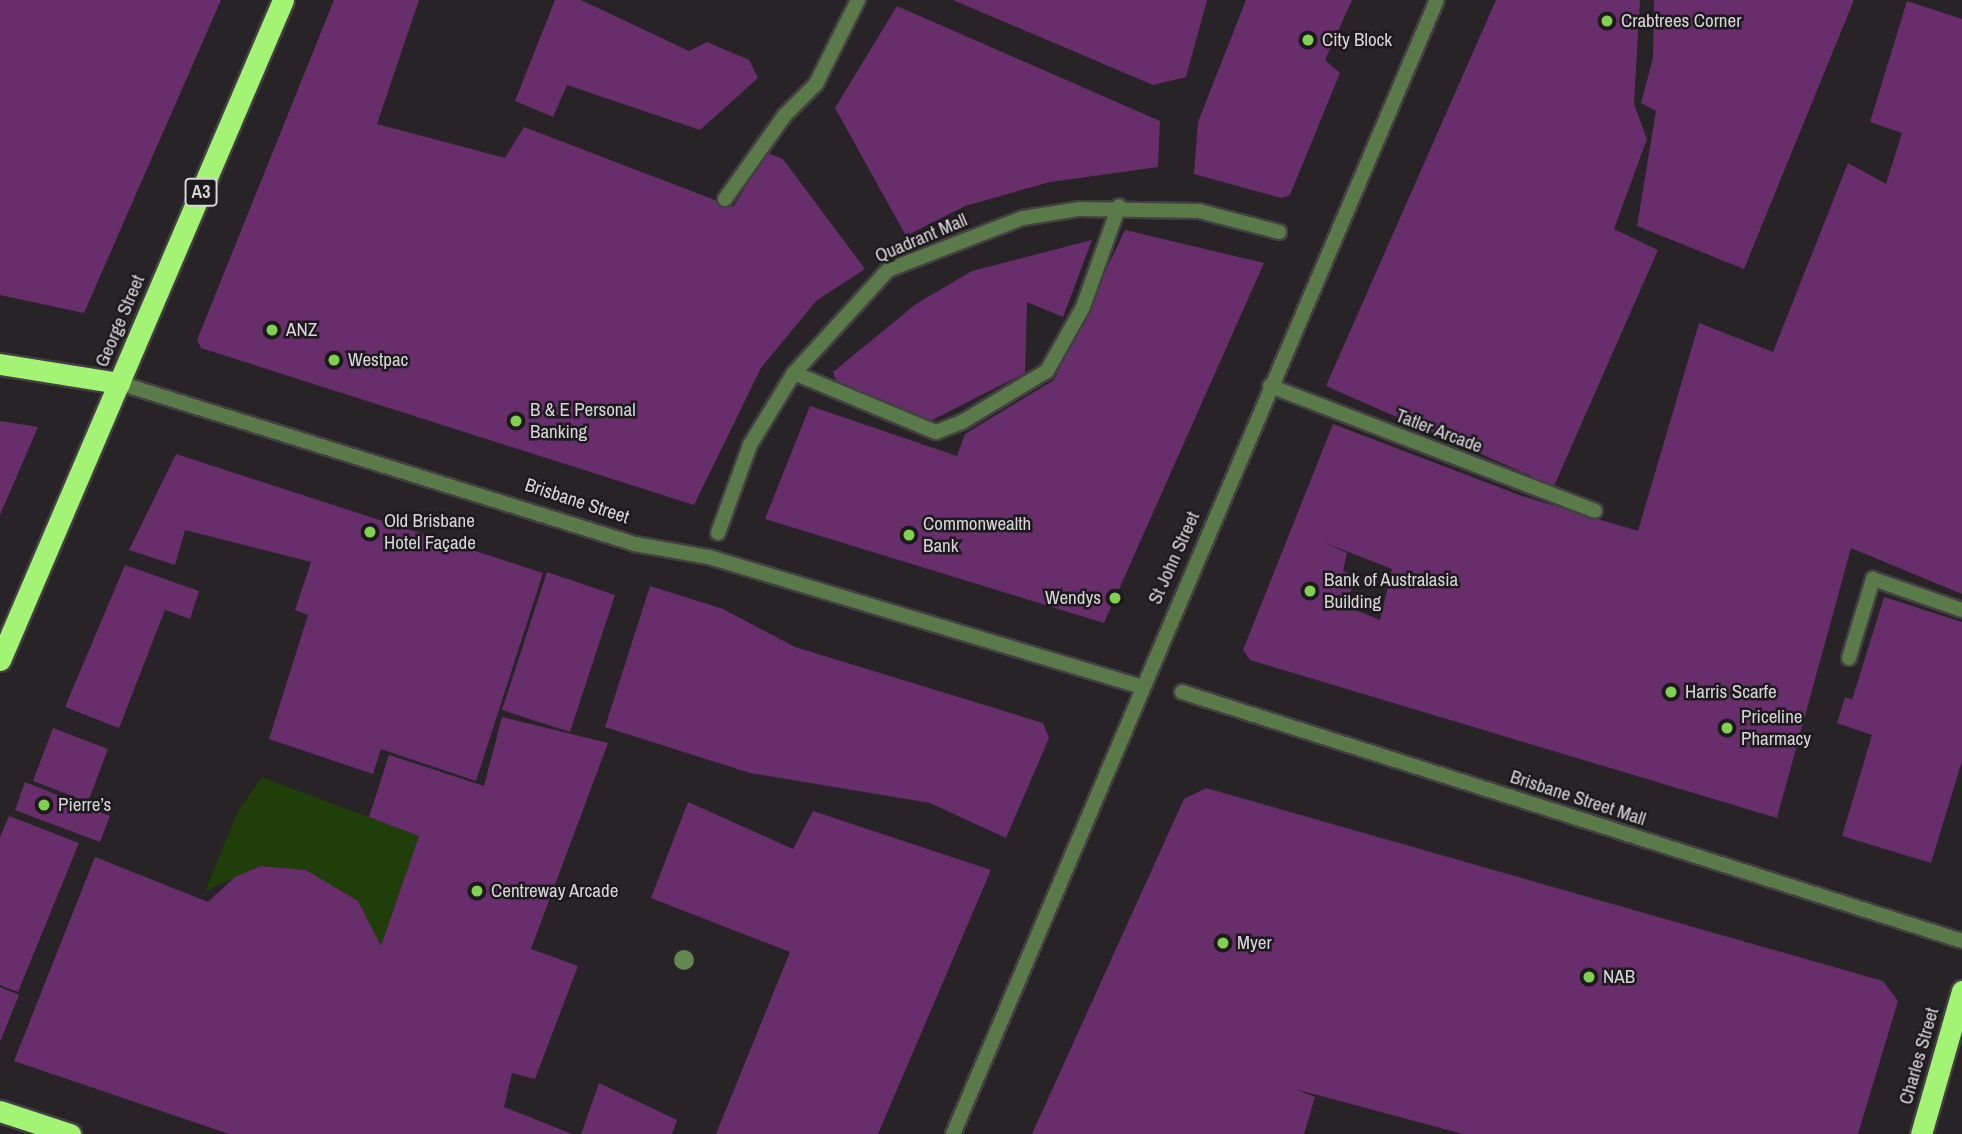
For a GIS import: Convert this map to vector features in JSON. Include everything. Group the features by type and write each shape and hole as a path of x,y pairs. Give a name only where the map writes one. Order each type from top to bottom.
{"highway":[{"name":"George Street","path":"0,660 283,0"},
{"name":"Brisbane Street","path":"0,364 119,383"},
{"name":"Charles Street","path":"1921,1134 1962,991"},
{"path":"0,1111 28,1127 70,1134"}],"street":[{"path":"725,199 785,115 816,84 858,0"},
{"name":"St John Street","path":"953,1134 1023,981 1139,686 1437,0"},
{"path":"794,373 936,432 962,422 1047,371 1083,307 1119,206"},
{"name":"Quadrant Mall","path":"718,533 750,445 794,373 888,270 1023,218 1119,206 1199,211 1279,232"},
{"name":"Brisbane Street","path":"119,383 635,544 709,556 1139,686"},
{"name":"Tatler Arcade","path":"1270,386 1595,511"},
{"path":"1849,658 1873,579 1962,610"},
{"name":"Brisbane Street Mall","path":"1182,692 1962,941"}],"green space":[{"path":"262,777 419,836 381,946 358,901 306,870 261,866 205,891 238,811"}],"building":[{"path":"0,0 221,0 84,313 0,295"},
{"path":"334,0 419,0 377,124 505,158 524,127 733,207 767,153 783,159 865,269 816,301 761,368 694,505 201,348 197,340"},
{"path":"555,0 581,0 689,51 707,42 749,60 758,78 700,130 567,85 553,117 515,101"},
{"path":"953,0 1207,0 1186,77 1153,85"},
{"path":"1246,0 1352,0 1325,60 1340,73 1290,195 1281,198 1194,174 1198,122"},
{"path":"1496,0 1640,0 1634,104 1647,139 1614,229 1658,250 1554,486 1326,386"},
{"path":"1654,0 1854,0 1744,269 1637,226 1656,111 1641,103 1653,58"},
{"path":"1907,1 1962,19 1962,594 1851,548 1777,818 1250,660 1243,650 1333,424 1522,496 1638,531 1699,323 1773,352 1848,163 1886,184 1902,133 1870,122","holes":["1323,542 1392,569 1380,620 1346,606 1356,577 1343,571 1347,553"]},
{"path":"897,6 1160,121 1158,167 1050,182 965,206 906,236 835,108"},
{"path":"1125,230 1264,263 1104,623 765,519 810,406 957,456 965,434 1054,380"},
{"path":"1092,240 1063,317 1027,302 1025,373 932,420 837,384 833,372 916,304 972,271"},
{"path":"0,421 38,427 0,515"},
{"path":"176,454 543,573 476,781 381,749 373,774 269,739 308,615 295,610 311,562 185,530 175,565 129,550"},
{"path":"125,565 199,591 190,619 165,610 119,728 65,707"},
{"path":"547,572 615,595 570,732 502,710"},
{"path":"650,586 723,609 795,647 1043,723 1049,738 1006,838 930,803 750,773 605,727"},
{"path":"1884,597 1962,622 1962,761 1931,863 1842,836 1872,735 1837,723 1845,697 1852,700"},
{"path":"502,717 608,743 531,949 578,966 535,1079 512,1073 504,1107 572,1134 229,1134 14,1061 95,857 208,902 235,877 261,866 306,870 358,901 381,946 419,836 369,817 389,755 484,786"},
{"path":"53,728 108,749 88,802 33,781"},
{"path":"25,782 110,816 100,842 15,810"},
{"path":"1206,788 1883,981 1898,1001 1858,1134 1463,1134 1295,1089 1315,1097 1304,1134 1032,1134 1184,799"},
{"path":"688,802 793,849 813,811 991,870 878,1134 716,1134 790,952 651,898"},
{"path":"9,816 79,843 18,992 0,985 0,837"},
{"path":"0,987 19,995 0,1042"},
{"path":"599,1083 677,1120 672,1134 581,1134"}],"place":[{"name":"Crabtrees Corner","path":"1607,21"},
{"name":"City Block","path":"1308,40"},
{"name":"ANZ","path":"272,330"},
{"name":"Westpac","path":"334,360"},
{"name":"B & E Personal Banking","path":"516,421"},
{"name":"Old Brisbane Hotel Façade","path":"370,532"},
{"name":"Commonwealth Bank","path":"909,535"},
{"name":"Bank of Australasia Building","path":"1310,591"},
{"name":"Wendys","path":"1115,598"},
{"name":"Harris Scarfe","path":"1671,692"},
{"name":"Priceline Pharmacy","path":"1727,728"},
{"name":"Pierre’s","path":"44,805"},
{"name":"Centreway Arcade","path":"477,891"},
{"name":"Myer","path":"1223,943"},
{"name":"NAB","path":"1589,977"}]}
